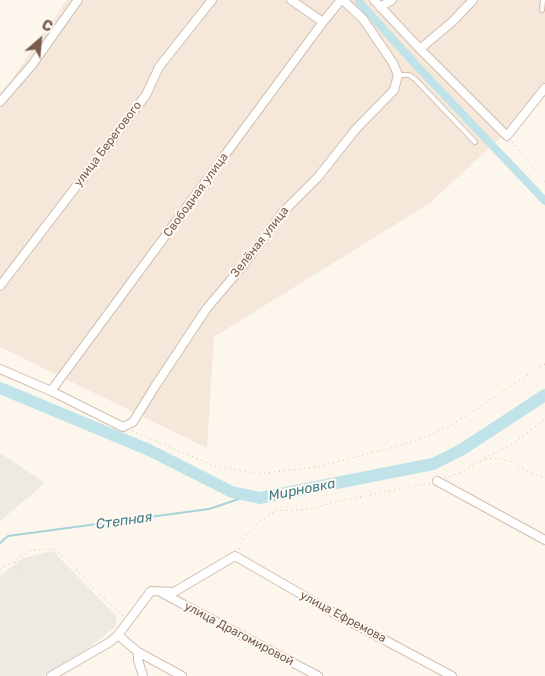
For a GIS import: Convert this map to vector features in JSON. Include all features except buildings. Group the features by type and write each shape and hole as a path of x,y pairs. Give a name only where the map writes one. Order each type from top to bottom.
{"street":[{"path":"0,102 32,65 78,0"},
{"name":"улица Берегового","path":"0,286 146,95 159,67 212,0"},
{"path":"290,0 323,22"},
{"path":"342,0 363,19 393,63 398,75"},
{"name":"Свободная улица","path":"51,391 323,22 342,0"},
{"path":"374,0 420,50 507,136 545,88"},
{"path":"380,7 392,0"},
{"path":"420,50 454,21 473,0"},
{"name":"Зелёная улица","path":"123,427 133,422 208,308 241,268 282,212 318,177 356,128 394,90 398,75"},
{"path":"0,369 51,391 123,427"},
{"path":"437,481 545,540"},
{"path":"51,676 118,635 151,592 174,592 235,556"},
{"name":"улица Ефремова","path":"235,556 332,612 452,676"},
{"name":"улица Драгомировой","path":"160,592 318,676"},
{"path":"118,635 138,652 182,676"},
{"path":"138,652 138,660 144,676"}],"lane":[{"path":"542,10 543,0"},
{"path":"398,75 409,75 415,78 475,142"}],"path":[{"path":"507,136 545,182"},
{"path":"123,427 215,466 259,474 317,467 413,442 450,426 545,364"},
{"path":"235,556 248,534 258,523 275,511 311,509 334,502 437,481 464,471 508,447 545,420"},
{"path":"484,459 498,458 512,462 545,479"},
{"path":"0,570 32,550 54,549 71,563 85,580 128,622"},
{"path":"15,561 27,577"}],"shaded area":[{"path":"67,0 545,0 545,96 430,203 214,337 207,448 0,347 0,96"},
{"path":"0,453 45,483 0,521"},
{"path":"53,551 117,617 115,627 86,650 43,676 0,676 0,576 23,558"}],"waterway":[{"path":"359,2 545,201"},
{"name":"Мирновка","path":"0,388 149,450 232,492 260,498 433,464 461,450 545,395"},
{"name":"Степная","path":"0,543 8,536 209,509 248,496"}]}
